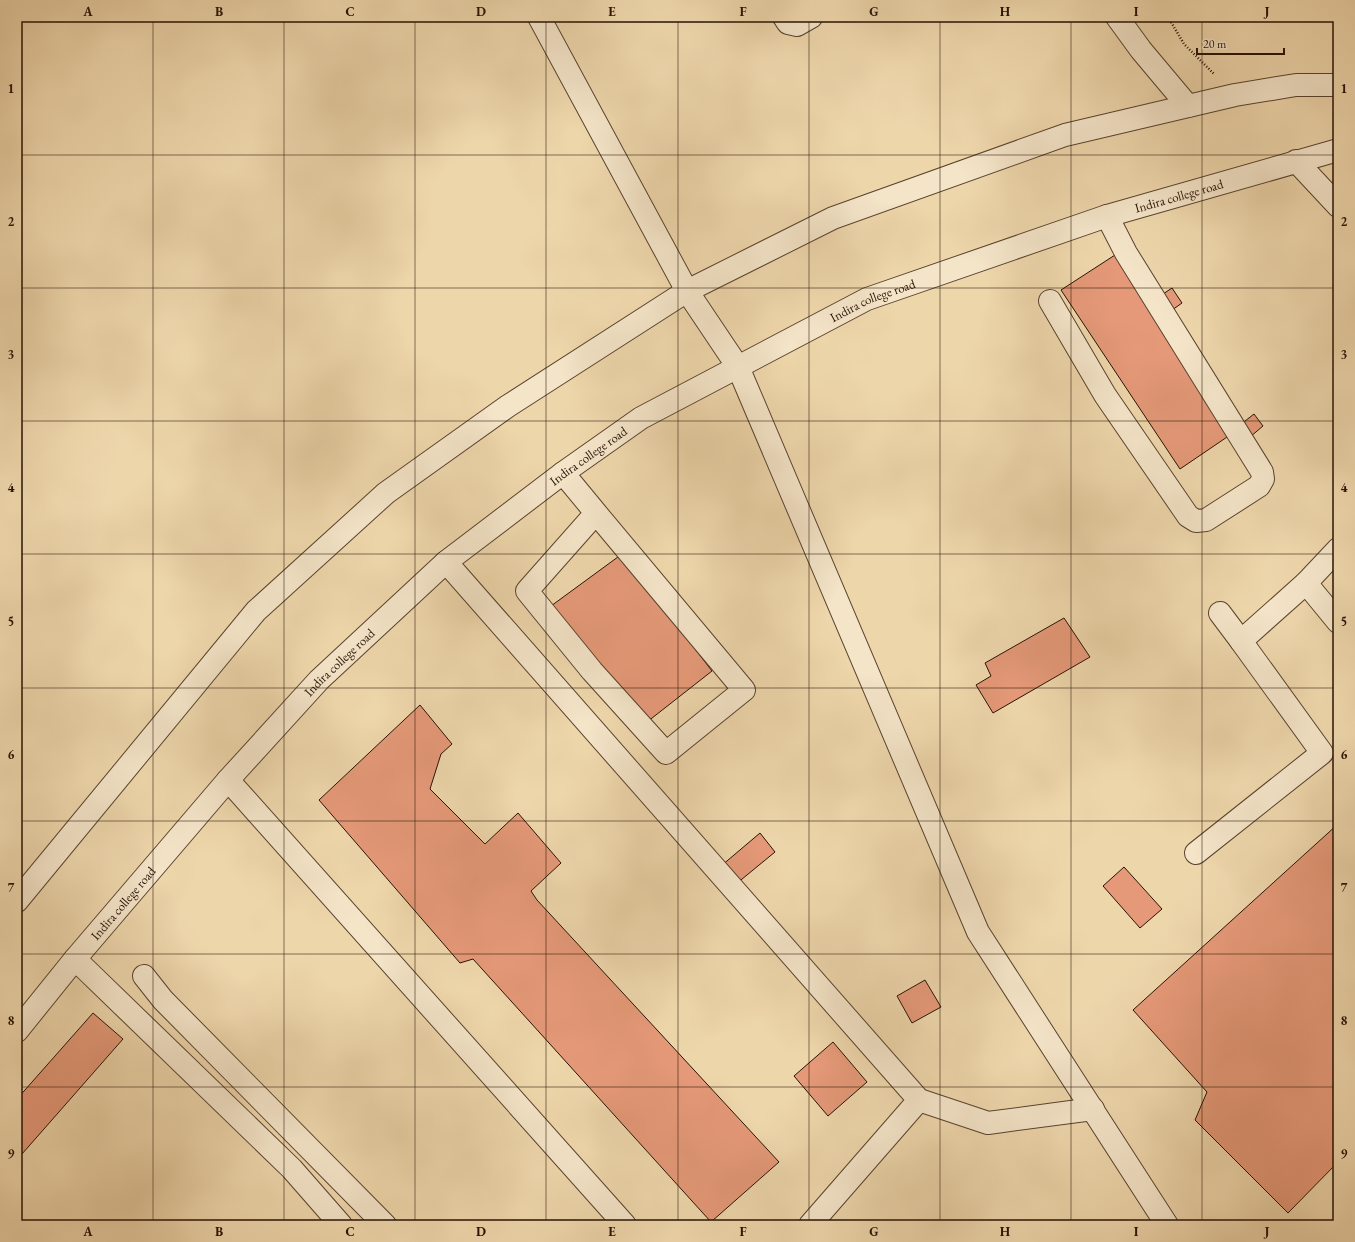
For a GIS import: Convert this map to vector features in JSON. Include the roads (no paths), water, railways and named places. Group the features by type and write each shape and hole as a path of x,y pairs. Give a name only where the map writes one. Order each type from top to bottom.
{"street":[{"path":"539,17 688,291 738,367 978,932 1167,1225"},
{"path":"784,17 788,23 797,25 812,17"},
{"path":"1117,17 1141,50 1188,106"},
{"path":"17,901 256,611 392,489 508,406 688,291 834,218 1065,135 1235,95 1296,84 1338,85"},
{"name":"Indira college road","path":"17,1031 75,959 228,780 319,680 446,562 563,473 641,418 867,299 1107,216 1338,150"},
{"path":"1296,161 1338,206"},
{"path":"1050,301 1105,395 1188,516 1196,521 1206,520 1259,486 1263,479 1262,472 1126,253 1107,216"},
{"path":"563,473 744,690 666,753 592,671 527,591 596,513"},
{"path":"1241,641 1306,583 1338,549"},
{"path":"446,562 919,1100 988,1123 1093,1110"},
{"path":"1306,583 1338,622"},
{"path":"1196,853 1322,753 1220,613"},
{"path":"228,780 625,1225"},
{"path":"75,959 292,1169 341,1225"},
{"path":"144,976 168,1005 385,1225"},
{"path":"810,1225 919,1100"}]}
